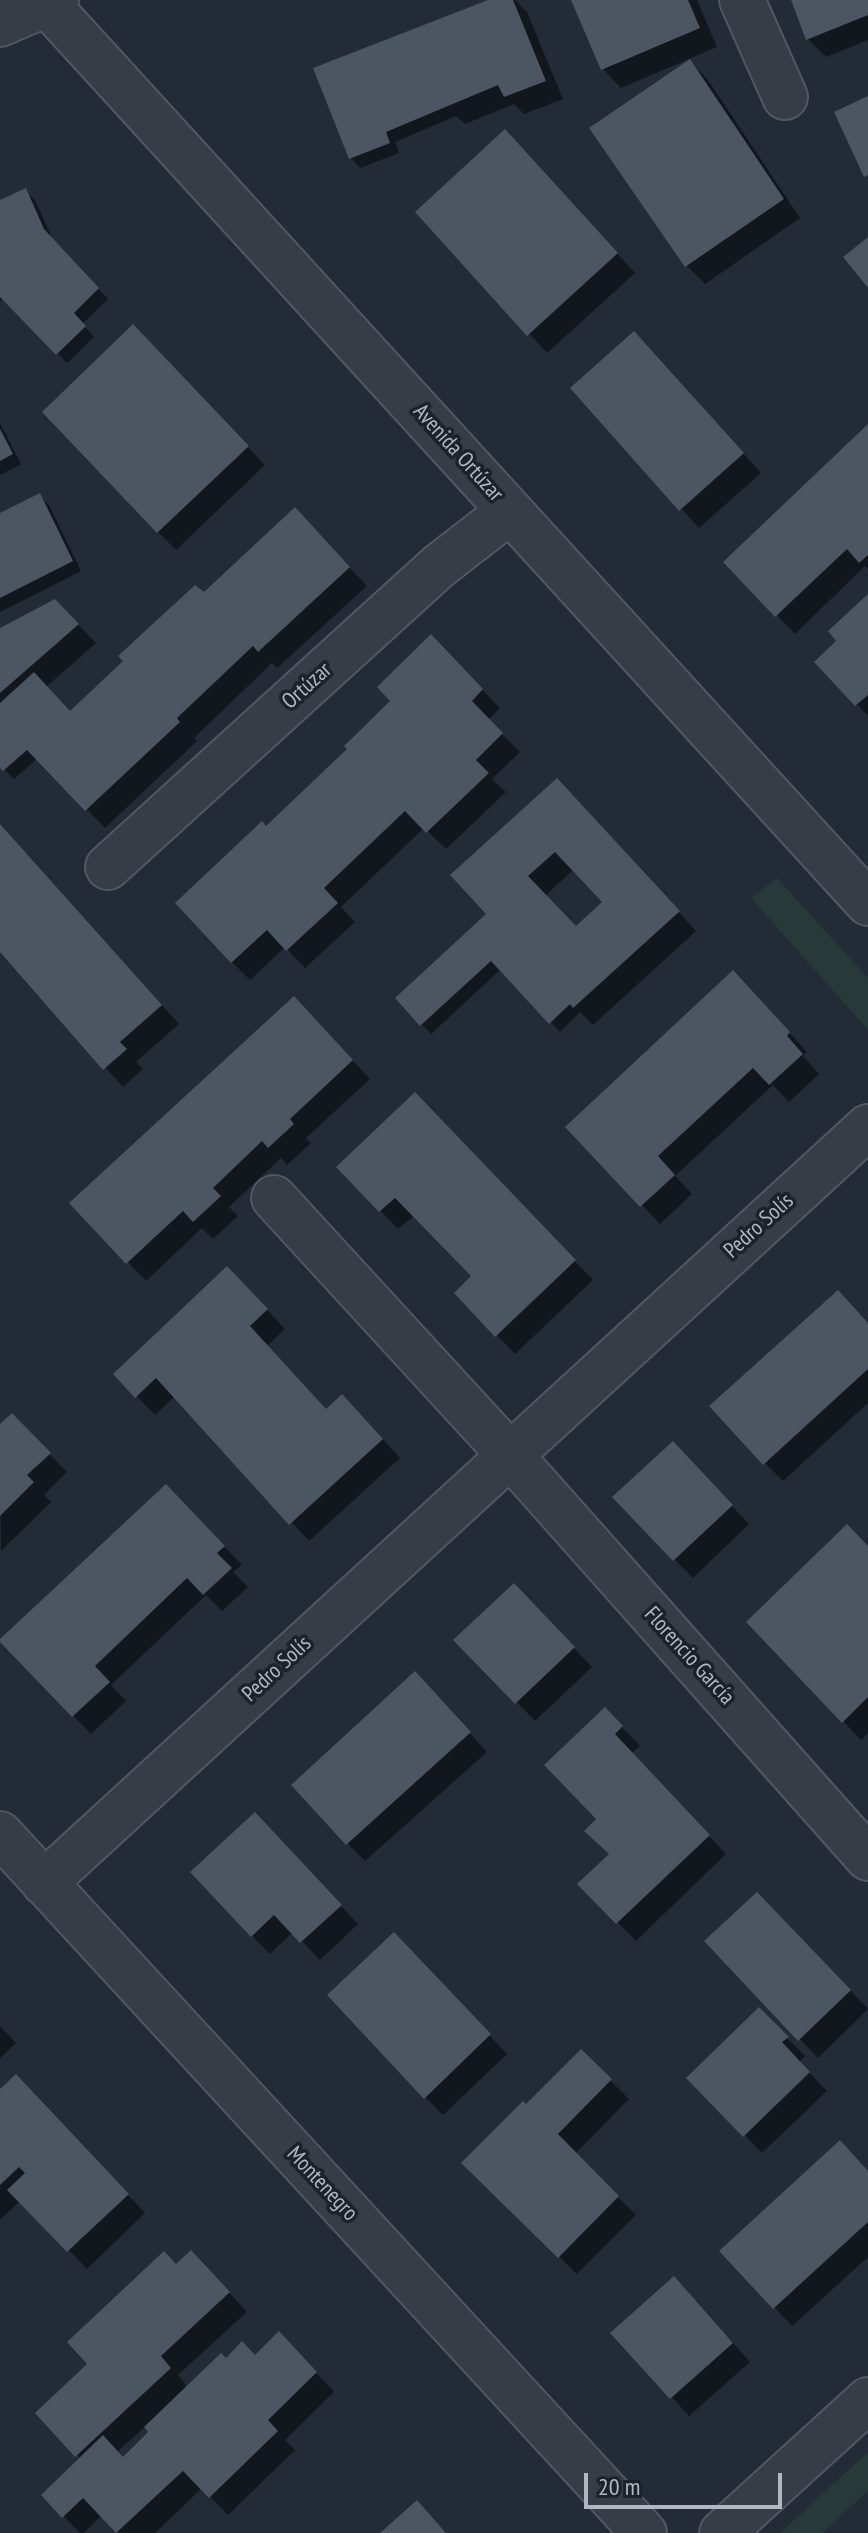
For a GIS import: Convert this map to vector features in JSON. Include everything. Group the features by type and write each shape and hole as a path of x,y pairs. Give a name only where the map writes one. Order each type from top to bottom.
{"street":[{"path":"742,0 785,97"},
{"path":"0,24 52,2"},
{"name":"Avenida Ortúzar","path":"52,2 868,903"},
{"name":"Ortúzar","path":"108,867 439,566 510,511"},
{"name":"Pedro Solís","path":"44,1883 868,1127"},
{"path":"274,1198 509,1454"},
{"name":"Florencio García","path":"509,1454 868,1858"},
{"name":"Montenegro","path":"0,1834 644,2533"},
{"path":"722,2533 868,2400"}],"shaded area":[{"path":"777,878 868,978 868,1030 751,898"},
{"path":"868,2452 868,2491 822,2533 780,2533"}],"building":[{"path":"488,0 513,0 546,81 504,97 498,85 386,132 390,143 349,159 313,68"},
{"path":"571,0 688,0 700,28 601,70"},
{"path":"791,0 868,0 868,15 806,40"},
{"path":"690,59 784,199 685,267 589,128"},
{"path":"868,96 868,175 864,177 834,112"},
{"path":"505,129 618,253 527,336 415,212"},
{"path":"26,188 44,229 99,288 74,313 86,326 56,355 0,297 0,200"},
{"path":"868,237 868,288 843,257"},
{"path":"133,324 249,446 157,533 42,412"},
{"path":"634,331 744,453 679,511 570,388"},
{"path":"868,424 868,555 859,563 847,549 775,617 723,562"},
{"path":"0,429 13,454 0,461"},
{"path":"40,493 73,561 0,598 0,513"},
{"path":"295,507 350,567 258,652 253,646 177,718 180,722 85,811 27,750 3,771 0,768 0,703 34,672 70,711 123,661 118,656 195,585 204,592"},
{"path":"868,594 868,695 855,706 814,662 836,641 828,631"},
{"path":"55,599 79,624 0,693 0,628"},
{"path":"431,634 483,689 472,701 503,733 476,760 489,773 426,833 405,811 324,888 338,903 286,951 267,930 231,963 175,903 262,821 266,826 347,749 344,746 390,701 377,687"},
{"path":"557,778 680,911 573,1008 570,1004 549,1024 491,961 420,1026 395,998 486,914 450,875","holes":["555,852 602,902 576,926 528,876"]},
{"path":"0,824 162,1005 120,1042 127,1049 103,1070 0,952"},
{"path":"733,970 790,1032 787,1036 803,1054 769,1085 753,1068 658,1156 675,1175 640,1207 565,1127"},
{"path":"294,996 353,1060 290,1119 294,1124 268,1148 262,1141 213,1188 221,1196 193,1222 183,1211 126,1264 69,1203"},
{"path":"415,1092 576,1260 495,1337 454,1293 471,1276 395,1198 379,1212 336,1167"},
{"path":"227,1266 268,1309 250,1326 326,1409 342,1394 383,1439 289,1525 156,1378 135,1398 113,1374"},
{"path":"838,1290 868,1323 868,1369 763,1465 709,1406"},
{"path":"12,1413 51,1453 27,1475 34,1482 0,1516 0,1424"},
{"path":"673,1441 733,1505 673,1561 612,1497"},
{"path":"166,1484 225,1546 217,1553 232,1568 203,1595 187,1578 95,1666 110,1682 72,1717 0,1639"},
{"path":"847,1524 868,1546 868,1697 842,1723 746,1622"},
{"path":"514,1583 575,1647 515,1704 453,1640"},
{"path":"415,1671 471,1732 346,1845 291,1785"},
{"path":"605,1707 623,1726 615,1734 710,1835 616,1924 577,1884 609,1854 584,1831 596,1819 544,1765"},
{"path":"255,1812 342,1905 300,1943 274,1915 251,1937 190,1872"},
{"path":"757,1892 851,1990 798,2041 704,1941"},
{"path":"394,1932 491,2034 424,2099 327,1995"},
{"path":"759,2007 789,2037 782,2042 810,2072 743,2137 686,2078"},
{"path":"581,2049 612,2079 558,2134 619,2196 558,2258 461,2163"},
{"path":"16,2074 129,2194 67,2252 7,2190 25,2173 19,2167 0,2185 0,2089"},
{"path":"840,2140 868,2171 868,2222 773,2309 719,2251"},
{"path":"191,2250 230,2292 161,2356 171,2368 75,2457 35,2413 87,2364 67,2342 164,2251 176,2264"},
{"path":"674,2276 733,2343 670,2399 610,2333"},
{"path":"279,2331 317,2372 268,2420 278,2431 209,2498 183,2471 116,2533 83,2498 62,2518 41,2495 103,2435 123,2457 148,2432 144,2427 221,2353 226,2358 242,2341 255,2355"},
{"path":"417,2500 446,2533 380,2533"}]}
